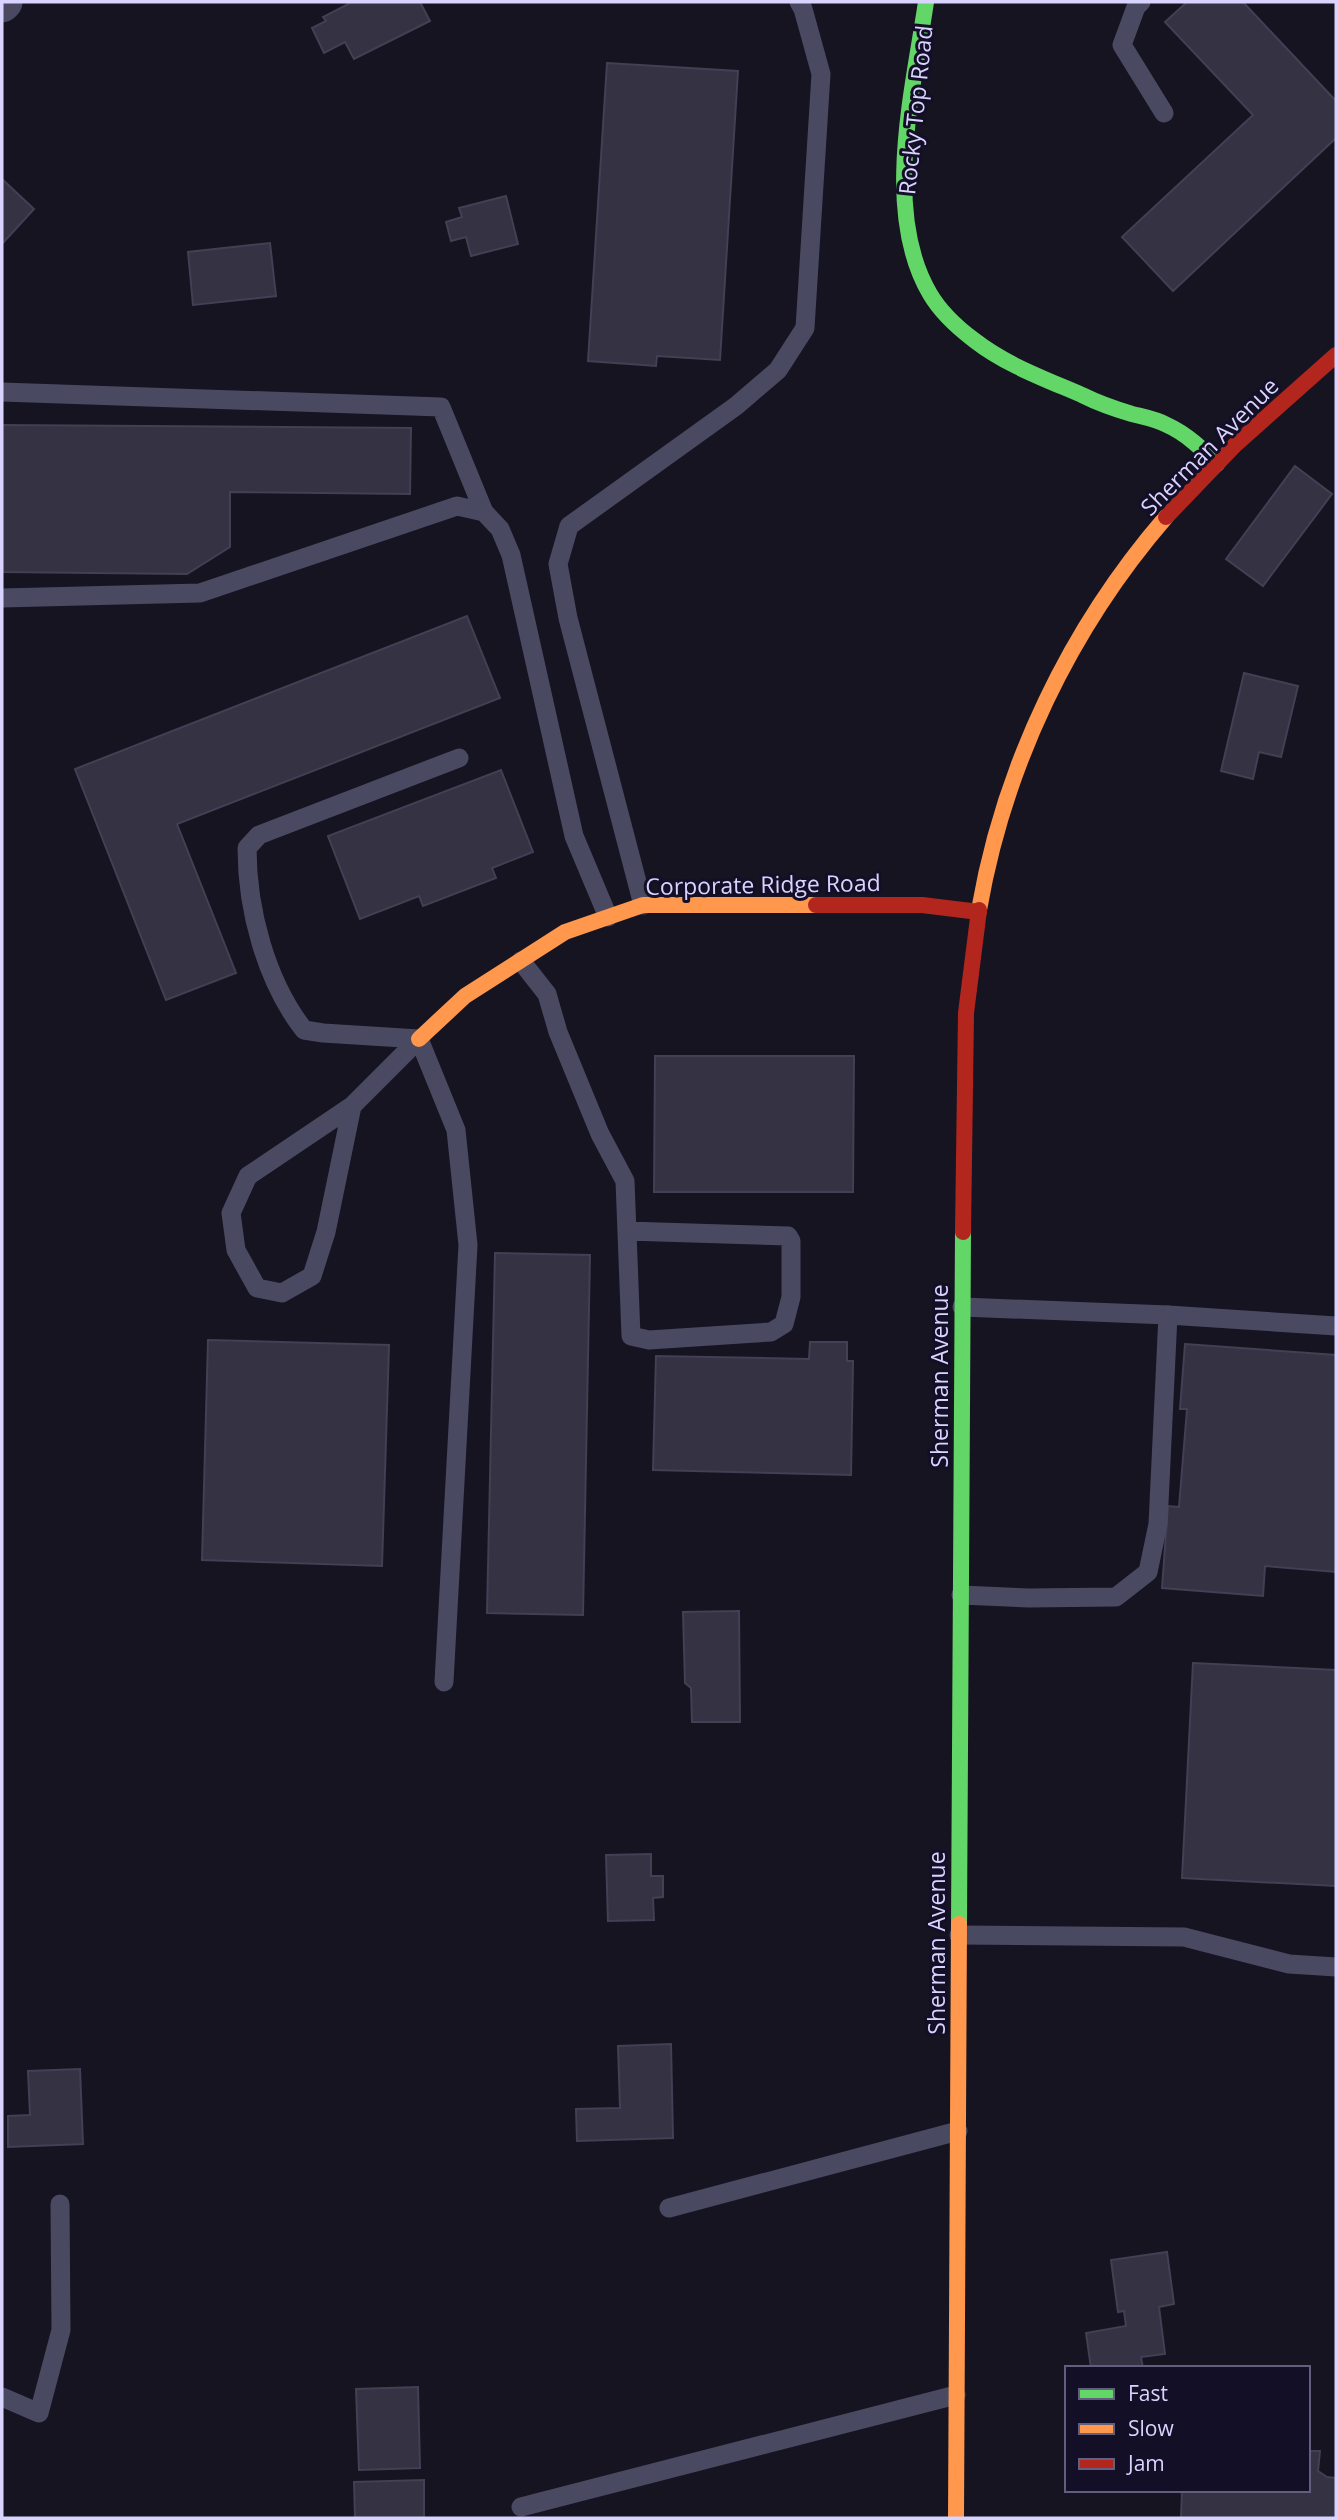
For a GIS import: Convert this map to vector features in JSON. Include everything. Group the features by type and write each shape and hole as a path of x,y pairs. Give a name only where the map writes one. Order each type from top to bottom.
{"main road":[{"name":"Rocky Top Road","path":"926,2 904,187 907,227 913,253 930,294 978,343 1026,372 1128,414 1169,425 1190,438 1217,464"},
{"name":"Sherman Avenue","path":"956,2518 962,1307 967,989 979,912 997,834 1020,761 1048,698 1084,633 1129,565 1177,504 1336,355"},
{"name":"Corporate Ridge Road","path":"419,1039 465,996 565,932 643,905 922,905 979,912"}],"lane":[{"path":"643,905 568,618 558,564 569,526 736,406 778,370 805,328 821,74 799,2"},
{"path":"1141,2 1136,7 1122,45 1164,113"},
{"path":"2,392 441,407 484,512 500,529 511,555 574,836 608,917"},
{"path":"2,598 200,593 457,506 484,512"},
{"path":"419,1039 304,1030 287,1009 265,953 251,901 247,848 259,835 459,758"},
{"path":"521,961 547,994 558,1032 595,1121 625,1181 631,1336 649,1339 771,1332 784,1324 791,1297 791,1241 788,1236 627,1231"},
{"path":"352,1106 326,1232 312,1276 282,1293 257,1288 236,1250 231,1213 248,1177 352,1106 419,1039"},
{"path":"419,1039 456,1130 468,1245 444,1682"},
{"path":"962,1307 1168,1315 1336,1326"},
{"path":"961,1595 1029,1598 1116,1597 1148,1572 1158,1524 1168,1315"},
{"path":"959,1935 1184,1937 1289,1964 1336,1967"},
{"path":"669,2208 958,2131"},
{"path":"2,2398 39,2413 61,2330 60,2204"},
{"path":"521,2507 956,2395"}],"building":[{"path":"352,2 420,2 430,21 354,59 345,42 324,53 312,28 326,21 323,17"},
{"path":"1187,2 1243,2 1336,101 1336,138 1173,291 1122,237 1253,115 1165,22"},
{"path":"607,63 738,71 720,360 657,356 656,366 588,361"},
{"path":"2,179 34,209 2,244"},
{"path":"506,196 518,244 471,256 466,237 451,241 446,222 462,217 459,208"},
{"path":"270,243 276,296 193,305 188,252"},
{"path":"2,425 411,428 410,494 230,492 230,547 187,574 2,572"},
{"path":"1295,466 1332,494 1263,586 1226,559"},
{"path":"467,616 500,698 177,824 236,973 166,1000 75,769"},
{"path":"1244,673 1298,686 1281,757 1259,752 1253,779 1221,771"},
{"path":"501,770 533,852 492,868 496,878 423,906 419,896 360,919 328,836"},
{"path":"655,1056 854,1056 853,1192 654,1192"},
{"path":"495,1253 590,1255 583,1615 487,1613"},
{"path":"208,1340 389,1345 382,1566 202,1560"},
{"path":"810,1342 847,1342 847,1361 853,1361 851,1475 653,1470 656,1356 809,1359"},
{"path":"1185,1344 1336,1355 1336,1572 1265,1566 1263,1596 1162,1588 1168,1506 1179,1507 1187,1409 1180,1409"},
{"path":"739,1611 740,1722 692,1722 691,1688 685,1683 683,1612"},
{"path":"1193,1663 1336,1670 1336,1886 1182,1878"},
{"path":"651,1854 651,1876 663,1876 663,1897 653,1898 654,1920 608,1921 606,1855"},
{"path":"671,2044 673,2138 577,2141 576,2109 620,2108 618,2046"},
{"path":"80,2069 83,2144 8,2147 8,2116 30,2115 28,2071"},
{"path":"1167,2252 1174,2304 1159,2307 1165,2354 1141,2357 1143,2366 1091,2366 1086,2333 1126,2326 1124,2311 1118,2312 1111,2260"},
{"path":"418,2387 420,2468 359,2470 356,2389"},
{"path":"1310,2451 1320,2451 1318,2471 1327,2477 1336,2478 1336,2518 1181,2518 1182,2492 1310,2492"},
{"path":"424,2480 424,2518 355,2518 354,2482"}],"traffic: fast":[{"path":"926,2 909,112 904,189 907,227 916,262 930,294 956,325 999,357 1100,403 1163,423 1188,437 1217,464"},
{"path":"959,1924 963,1232"}],"traffic: slow":[{"path":"979,910 1005,803 1046,701 1071,652 1100,605 1131,560 1166,517"},
{"path":"419,1039 465,996 565,932 643,905 816,905"},
{"path":"956,2518 959,1924"}],"traffic: jam":[{"path":"1166,517 1235,445 1336,355"},
{"path":"816,905 922,905 979,912"},
{"path":"963,1232 966,1013 979,910"}]}
